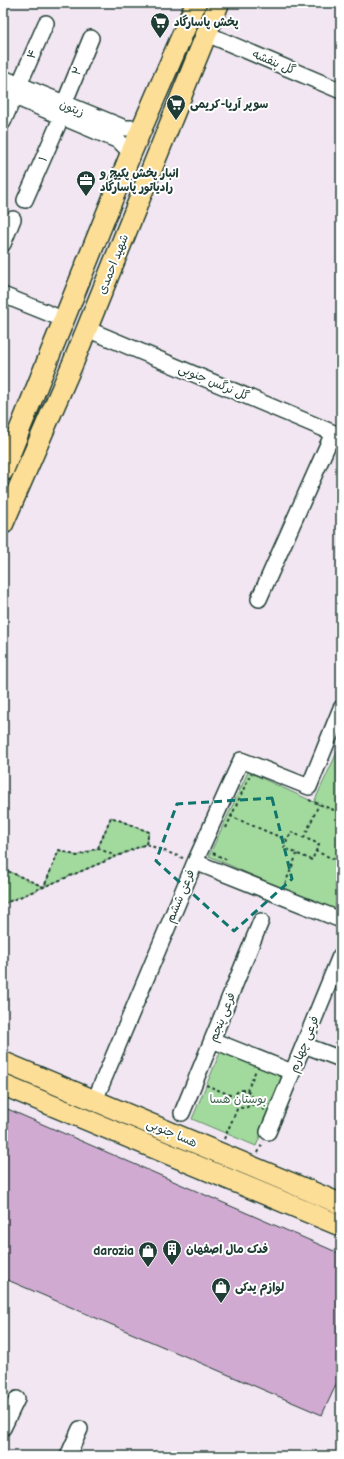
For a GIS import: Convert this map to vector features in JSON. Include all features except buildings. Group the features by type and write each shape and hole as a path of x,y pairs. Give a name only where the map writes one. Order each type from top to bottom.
{"main road":[{"name":"شهید احمدی","path":"3,471 131,153 196,3"},
{"name":"شهید احمدی","path":"3,524 86,329 219,3"},
{"name":"هسا جنوبی","path":"3,1062 341,1204"},
{"name":"هسا جنوبی","path":"3,1085 341,1226"},
{"path":"237,1182 248,1165"}],"street":[{"name":"۴","path":"3,122 12,91 46,23"},
{"name":"گل بنفشه","path":"207,34 341,91"},
{"name":"۲","path":"62,111 91,38"},
{"name":"زیتون","path":"3,78 12,91 112,131 125,128 143,128"},
{"name":"۱","path":"25,200 62,111"},
{"name":"زیتون","path":"112,131 119,142 131,153"},
{"path":"3,244 13,219"},
{"path":"3,295 65,320"},
{"name":"گل نرگس جنوبی","path":"86,329 337,434"},
{"path":"259,599 337,434"},
{"name":"فرعی ششم","path":"95,1100 195,862 241,760 309,787 341,708"},
{"path":"195,862 341,920"},
{"name":"فرعی پنجم","path":"182,1113 261,921"},
{"name":"فرعی چهارم","path":"268,1132 340,956"},
{"path":"212,1040 292,1072"},
{"path":"304,1045 341,1059"},
{"path":"3,1428 17,1399"},
{"path":"68,1456 80,1429"}],"path":[{"path":"225,829 249,777"},
{"path":"304,838 318,804"},
{"path":"228,815 287,840"},
{"path":"44,887 59,850 77,856 98,848 111,817 149,832 146,844"},
{"path":"291,832 304,838 319,844 312,860 284,848 291,832"},
{"path":"3,904 146,844 195,862"},
{"path":"98,848 116,857"},
{"path":"216,848 213,854 228,860"},
{"path":"316,852 341,862"},
{"path":"278,882 285,885 297,854"},
{"path":"3,869 44,887"},
{"path":"247,1091 259,1064"},
{"path":"206,1085 235,1097"},
{"path":"238,1107 235,1103 235,1097 238,1092 247,1091"},
{"path":"238,1107 247,1108 251,1104 252,1098 247,1091"},
{"path":"251,1104 270,1113"},
{"path":"226,1134 238,1107"},
{"path":"248,1165 268,1132"}],"highlighted area":[{"path":"272,798 292,879 234,931 156,861 177,804"}],"green space":[{"path":"341,744 341,915 209,856 248,772 314,802"},
{"path":"111,817 149,832 146,844 44,887 59,850 77,856 98,848"},
{"path":"3,869 44,887 3,904"},
{"name":"بوستان هسا","path":"222,1048 287,1075 256,1146 192,1119"}],"place":[{"name":"پخش پاسارگاد","path":"160,39"},
{"name":"سوپر آریا-کریمی","path":"176,121"},
{"name":"انبار پخش پکیج و رادیاتور پاسارگاد","path":"86,197"},
{"name":"فدک مال اصفهان","path":"172,1266"},
{"name":"darozia","path":"148,1268"},
{"name":"لوازم یدکی","path":"221,1304"}]}
